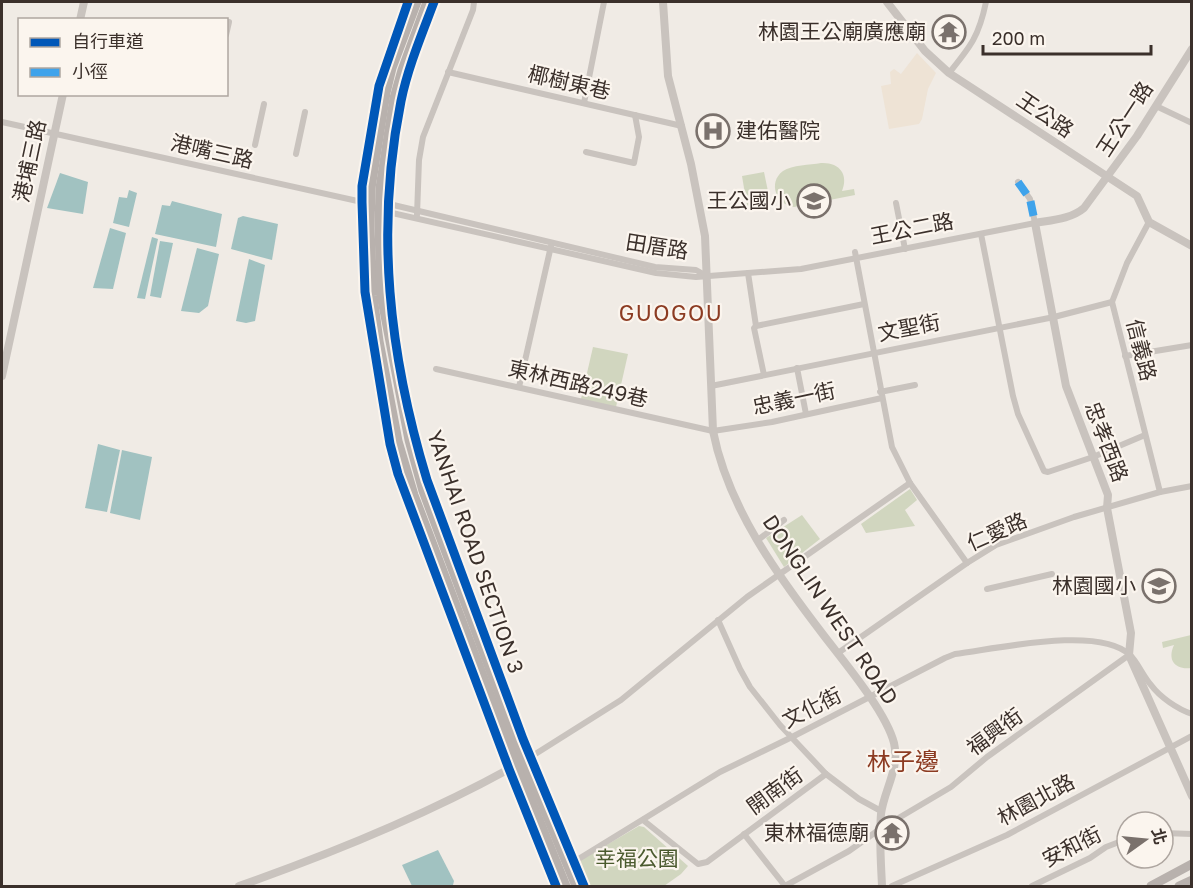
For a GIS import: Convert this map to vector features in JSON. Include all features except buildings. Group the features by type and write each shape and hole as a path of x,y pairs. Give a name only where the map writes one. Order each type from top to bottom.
{"main road":[{"path":"377,205 371,188 386,93 392,68 417,2"},
{"path":"377,205 394,98 427,2"},
{"name":"YANHAI ROAD SECTION 3","path":"377,205 373,296 375,341 396,452 410,497 476,646"},
{"name":"YANHAI ROAD SECTION 3","path":"377,205 381,295 414,447 476,646 520,763"},
{"path":"520,763 564,869 576,886"},
{"path":"1152,886 1191,864"},
{"path":"564,869 566,886"},
{"path":"1179,886 1191,880"}],"street":[{"path":"80,18 84,2"},
{"path":"377,205 362,186 379,87 408,2"},
{"path":"377,205 409,71 434,2"},
{"path":"417,214 419,160 423,137 473,10 474,2"},
{"path":"584,103 604,2"},
{"name":"DONGLIN WEST ROAD","path":"663,2 668,76 682,126 705,236 713,432 724,473 745,518 780,575 870,697 894,743 895,759 882,811 880,829 882,886"},
{"name":"王公路","path":"887,2 926,51 950,73 1137,196 1149,222"},
{"path":"950,73 975,39 981,27 986,2"},
{"path":"228,26 229,22"},
{"name":"王公一路","path":"1108,178 1191,49"},
{"name":"椰樹東巷","path":"448,72 682,126"},
{"name":"港埔三路","path":"2,376 63,96"},
{"path":"255,145 264,104"},
{"path":"1156,106 1191,123"},
{"path":"296,154 305,112"},
{"path":"586,152 634,164 639,137 635,115"},
{"name":"港嘴三路","path":"2,122 377,205"},
{"name":"王公二路","path":"706,275 801,269 856,255 904,249 1077,214 1090,202 1108,178"},
{"name":"忠孝西路","path":"1018,182 1030,199 1066,386 1108,495 1107,508 1131,633 1130,655 1191,796"},
{"path":"896,203 904,249"},
{"name":"田厝路","path":"377,205 551,246 655,267 696,270 706,275"},
{"path":"1149,222 1191,246"},
{"name":"信義路","path":"1149,222 1127,263 1112,302 1160,492"},
{"path":"981,234 1013,396 1018,414 1044,471 1048,472 1093,457 1145,435"},
{"path":"519,387 551,246"},
{"path":"856,255 892,447 910,483 967,563"},
{"path":"748,273 756,326 754,328 764,375"},
{"name":"文聖街","path":"711,386 1054,316 1112,302"},
{"path":"756,326 864,304"},
{"path":"1125,356 1191,345"},
{"path":"797,368 806,414"},
{"name":"東林西路249巷","path":"436,369 713,432"},
{"name":"忠義一街","path":"713,432 772,422 915,386"},
{"path":"396,452 414,447"},
{"path":"239,886 383,831 482,784 520,763 621,700 747,597 910,483"},
{"name":"仁愛路","path":"838,653 996,545 1074,517 1160,492 1191,486"},
{"path":"758,540 784,520"},
{"path":"987,589 1052,574"},
{"path":"718,620 750,687 780,725 826,774 859,799 882,811"},
{"name":"文化街","path":"564,869 720,772 955,654 1042,642 1086,640 1103,643 1130,655"},
{"name":"YANHAI ROAD SECTION 3","path":"476,646 520,763"},
{"path":"1130,655 1151,687 1170,702 1191,714"},
{"name":"福興街","path":"785,886 849,851 880,829 951,787 987,757 1130,655"},
{"name":"林園北路","path":"892,886 1007,835 1191,736"},
{"path":"520,763 564,869 584,886"},
{"name":"開南街","path":"643,820 698,864 707,862 826,774"},
{"path":"1175,833 1191,834"},
{"name":"開南街","path":"744,834 785,886"},
{"name":"安和街","path":"1032,886 1115,844"},
{"path":"556,886 564,869"}],"green space":[{"path":"821,163 833,165 841,170 844,179 842,191 854,189 855,195 794,207 779,198 775,187 778,176 783,171 796,166"},
{"path":"764,172 770,201 747,206 742,176"},
{"path":"593,347 628,354 616,407 581,399"},
{"path":"910,489 917,500 905,510 915,526 866,533 861,524"},
{"path":"802,515 820,539 784,567 766,538"},
{"path":"1191,635 1191,668 1177,666 1171,655 1174,645 1163,648 1162,642"},
{"name":"幸福公園","path":"639,826 644,827 688,866 681,874 664,886 586,886 578,867 579,861"}],"shaded area":[{"path":"917,53 936,73 928,89 922,119 919,124 889,129 881,86 891,84 890,72 894,69 901,74"}],"water":[{"path":"60,173 88,182 83,214 47,208"},
{"path":"129,190 137,193 129,227 113,223 119,197 127,198"},
{"path":"172,201 222,214 216,247 155,234 162,205 170,206"},
{"path":"243,216 278,224 272,260 231,249 238,218"},
{"path":"110,228 126,233 113,289 93,288"},
{"path":"152,237 158,239 145,299 137,298"},
{"path":"160,241 173,243 161,298 150,296"},
{"path":"197,248 219,254 208,306 199,313 181,311"},
{"path":"249,259 265,265 255,321 246,323 236,321"},
{"path":"98,444 120,450 107,512 85,508"},
{"path":"122,450 152,457 140,520 110,513"},
{"path":"438,850 454,881 453,885 412,886 402,865"}],"marked path":[{"path":"1018,182 1030,199 1035,223"}],"cycle path":[{"path":"408,2 379,86 362,186 365,292 390,444 398,474 509,769 556,886"},
{"path":"434,2 407,76 393,149 388,245 395,339 403,386 427,480 523,739 584,886"}],"place":[{"name":"林園王公廟廣應廟","path":"949,32"},
{"name":"建佑醫院","path":"713,131"},
{"name":"王公國小","path":"814,201"},
{"name":"林園國小","path":"1159,586"},
{"name":"東林福德廟","path":"892,833"}],"district":[{"name":"GUOGOU","path":"671,313"},
{"name":"林子邊","path":"903,762"}]}
